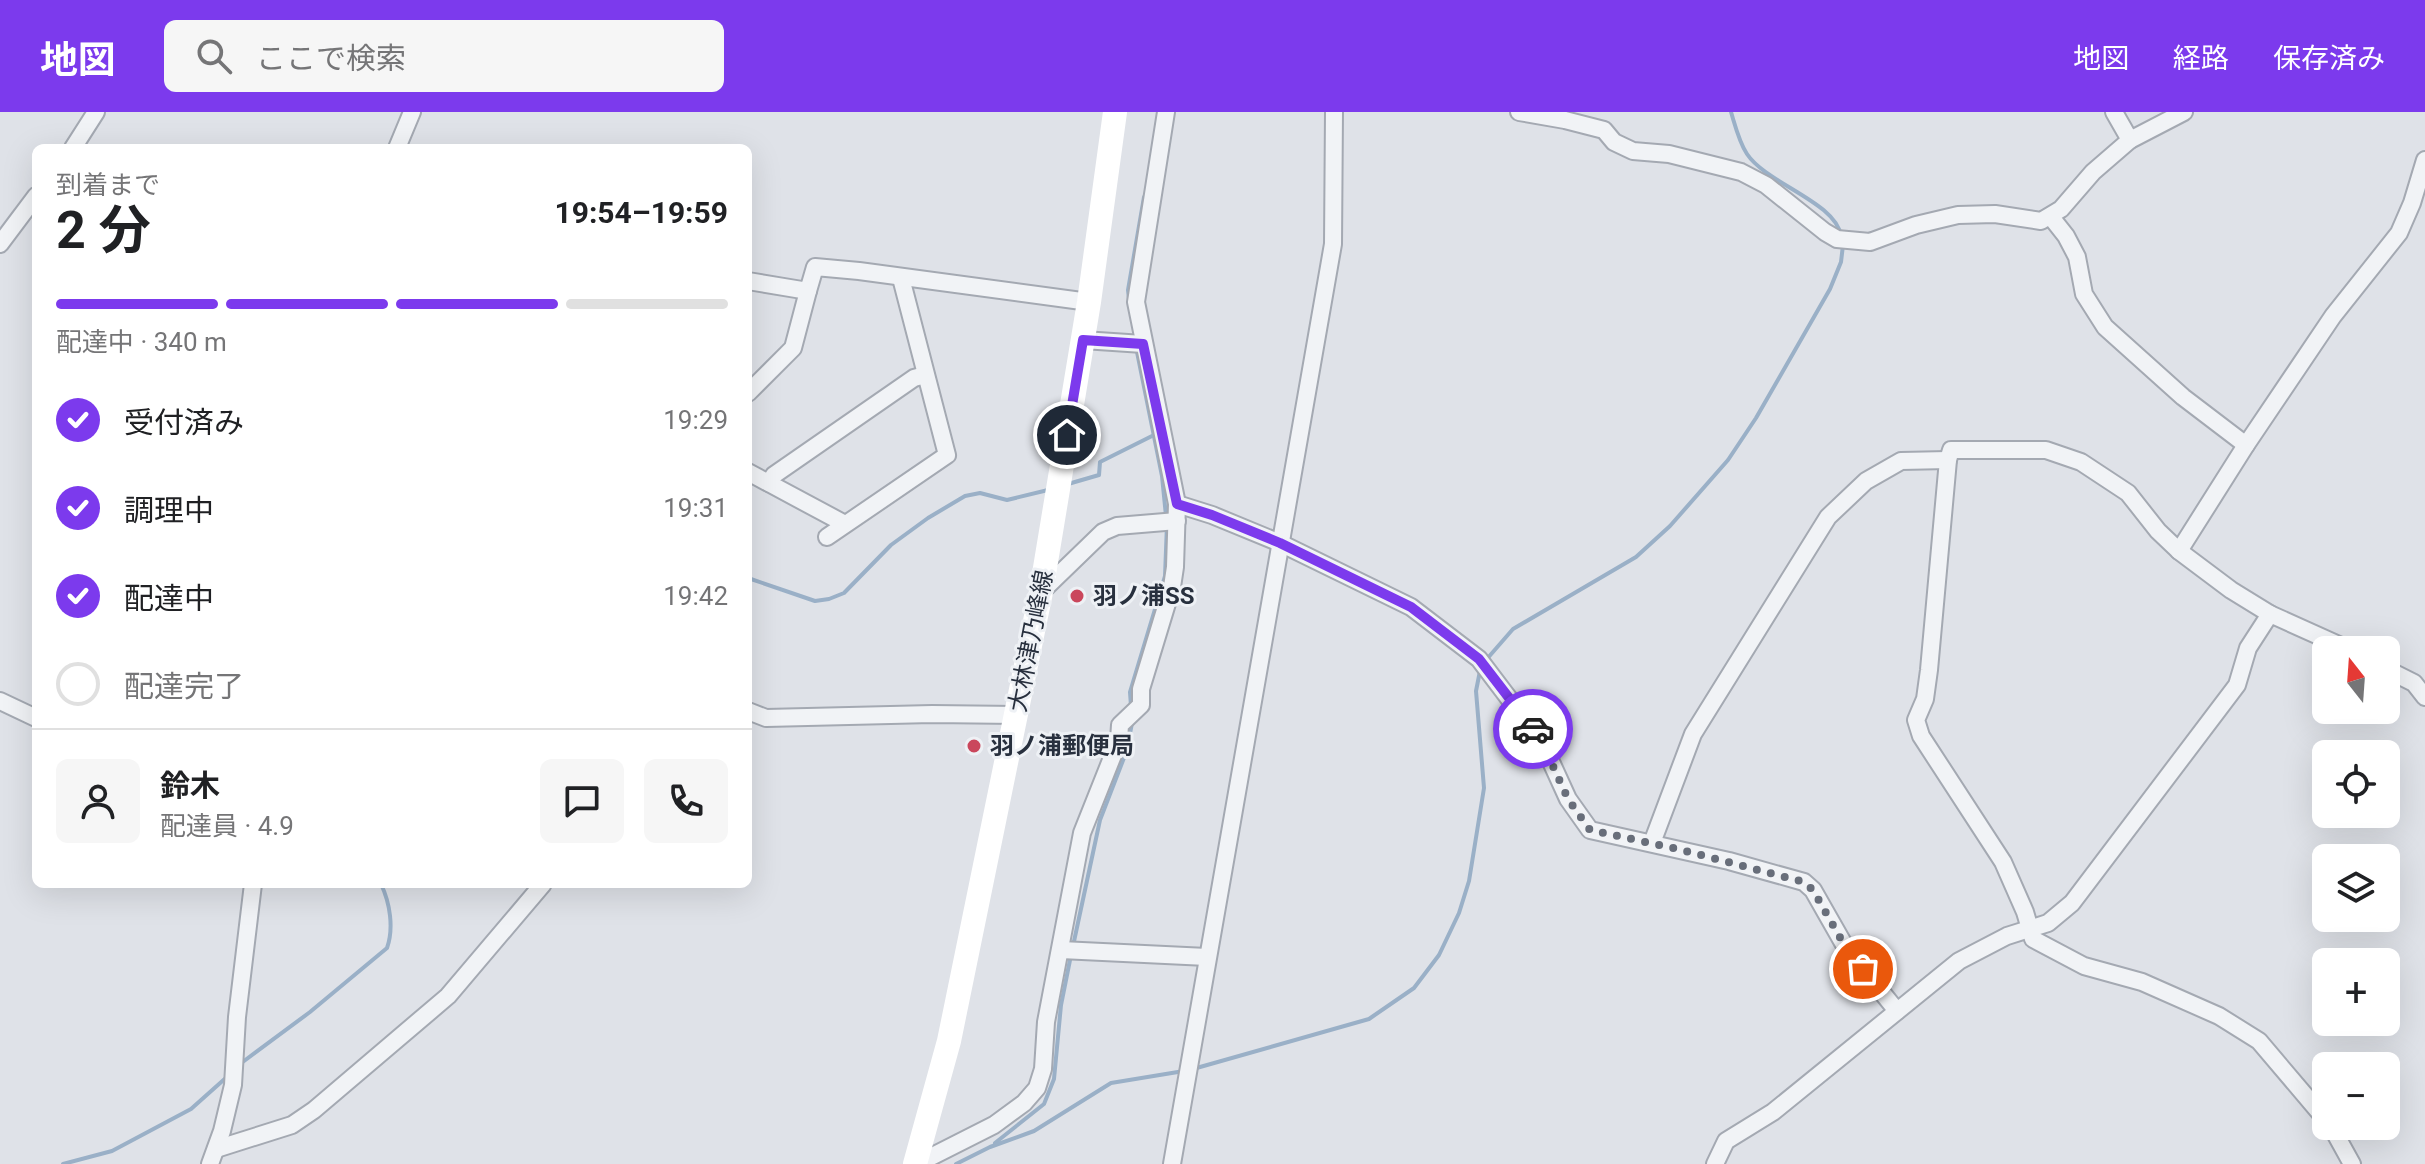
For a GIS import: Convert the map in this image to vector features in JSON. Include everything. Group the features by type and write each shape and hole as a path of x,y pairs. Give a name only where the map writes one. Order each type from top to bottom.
{"main road":[{"name":"大林津乃峰線","path":"916,1164 949,1041 1041,592 1089,302 1115,112"}],"street":[{"path":"76,144 96,112"},
{"path":"399,144 412,112"},
{"path":"916,1164 994,1125 1024,1103 1037,1088 1043,1069 1046,1022 1069,951 1082,833 1119,740 1120,725 1141,705 1141,689 1172,587 1177,504 1136,302 1166,112"},
{"path":"1172,1164 1333,244 1334,112"},
{"path":"1519,112 1604,130 1614,142 1633,151 1669,154 1741,172 1766,185 1825,232 1844,240 1870,242 1916,225 1958,215 1995,214 2041,221 2051,217 2093,172 2130,140 2184,112"},
{"path":"2114,112 2130,140"},
{"path":"2179,551 2333,316 2419,204 2425,160"},
{"path":"0,244 32,201"},
{"path":"2051,217 2077,257 2084,294 2105,327 2183,397 2246,445"},
{"path":"752,389 793,348 815,267 1089,302"},
{"path":"827,537 947,455 901,278"},
{"path":"752,282 808,291"},
{"path":"1083,340 1143,344"},
{"path":"769,483 774,475 914,378 925,375"},
{"path":"2312,1101 2259,1041 2219,1016 2142,982 2084,966 2033,939 2003,862 1921,736 1916,720 1925,699 1929,670 1951,450 2046,450 2081,462 2128,493 2158,531 2179,551 2231,590 2270,614 2319,636"},
{"path":"1652,843 1693,734 1828,517 1866,481 1901,461 1948,460"},
{"path":"752,474 845,524"},
{"path":"1177,504 1280,543 1411,607 1484,665 1542,742 1568,799 1590,830 1804,882 1813,890 1846,948 1897,1011"},
{"path":"1041,592 1103,532 1117,526 1177,521"},
{"path":"1715,1164 1726,1141 1773,1112 1959,961 2007,936 2048,923 2072,903 2237,685 2248,648 2270,614"},
{"path":"2400,676 2414,683 2425,697"},
{"path":"0,701 32,716"},
{"path":"752,713 766,718 792,719 917,714 1017,715"},
{"path":"213,1156 233,1085 237,1017 253,888"},
{"path":"213,1156 292,1125 314,1110 448,996 540,888"},
{"path":"1069,951 1207,957"},
{"path":"2339,1140 2352,1164"}],"waterway":[{"path":"1731,112 1747,154 1769,175 1827,213 1841,236"},
{"path":"1129,299 1144,197"},
{"path":"1486,660 1513,629 1636,557 1670,526 1728,460 1756,418 1830,289 1841,262 1843,245"},
{"path":"1136,347 1162,476 1166,516"},
{"path":"1068,484 1099,475 1100,462 1154,435"},
{"path":"752,579 815,601 829,599 844,593 891,545 965,496 980,493 1007,500 1048,490"},
{"path":"1131,706 1130,692 1165,576 1167,524"},
{"path":"1193,1069 1369,1019 1414,988 1439,955 1459,913 1469,881 1484,788 1476,691 1480,671"},
{"path":"1073,946 1100,820 1127,750 1132,723"},
{"path":"240,1064 310,1012 387,948 390,916 383,888"},
{"path":"995,1143 1044,1104 1054,1079 1061,1005 1071,955"},
{"path":"956,1164 990,1147 1034,1131 1111,1083 1184,1071"},
{"path":"63,1164 112,1151 191,1109 228,1076"}],"way so far":[{"path":"1533,729 1568,799 1590,830 1729,861 1804,882 1813,890 1846,948 1863,969"}],"place":[{"name":"羽ノ浦SS","path":"1077,596"},
{"name":"羽ノ浦郵便局","path":"974,746"}],"route":[{"path":"1067,435 1083,340 1143,344 1177,504 1280,543 1411,607 1479,659 1533,729"}]}
